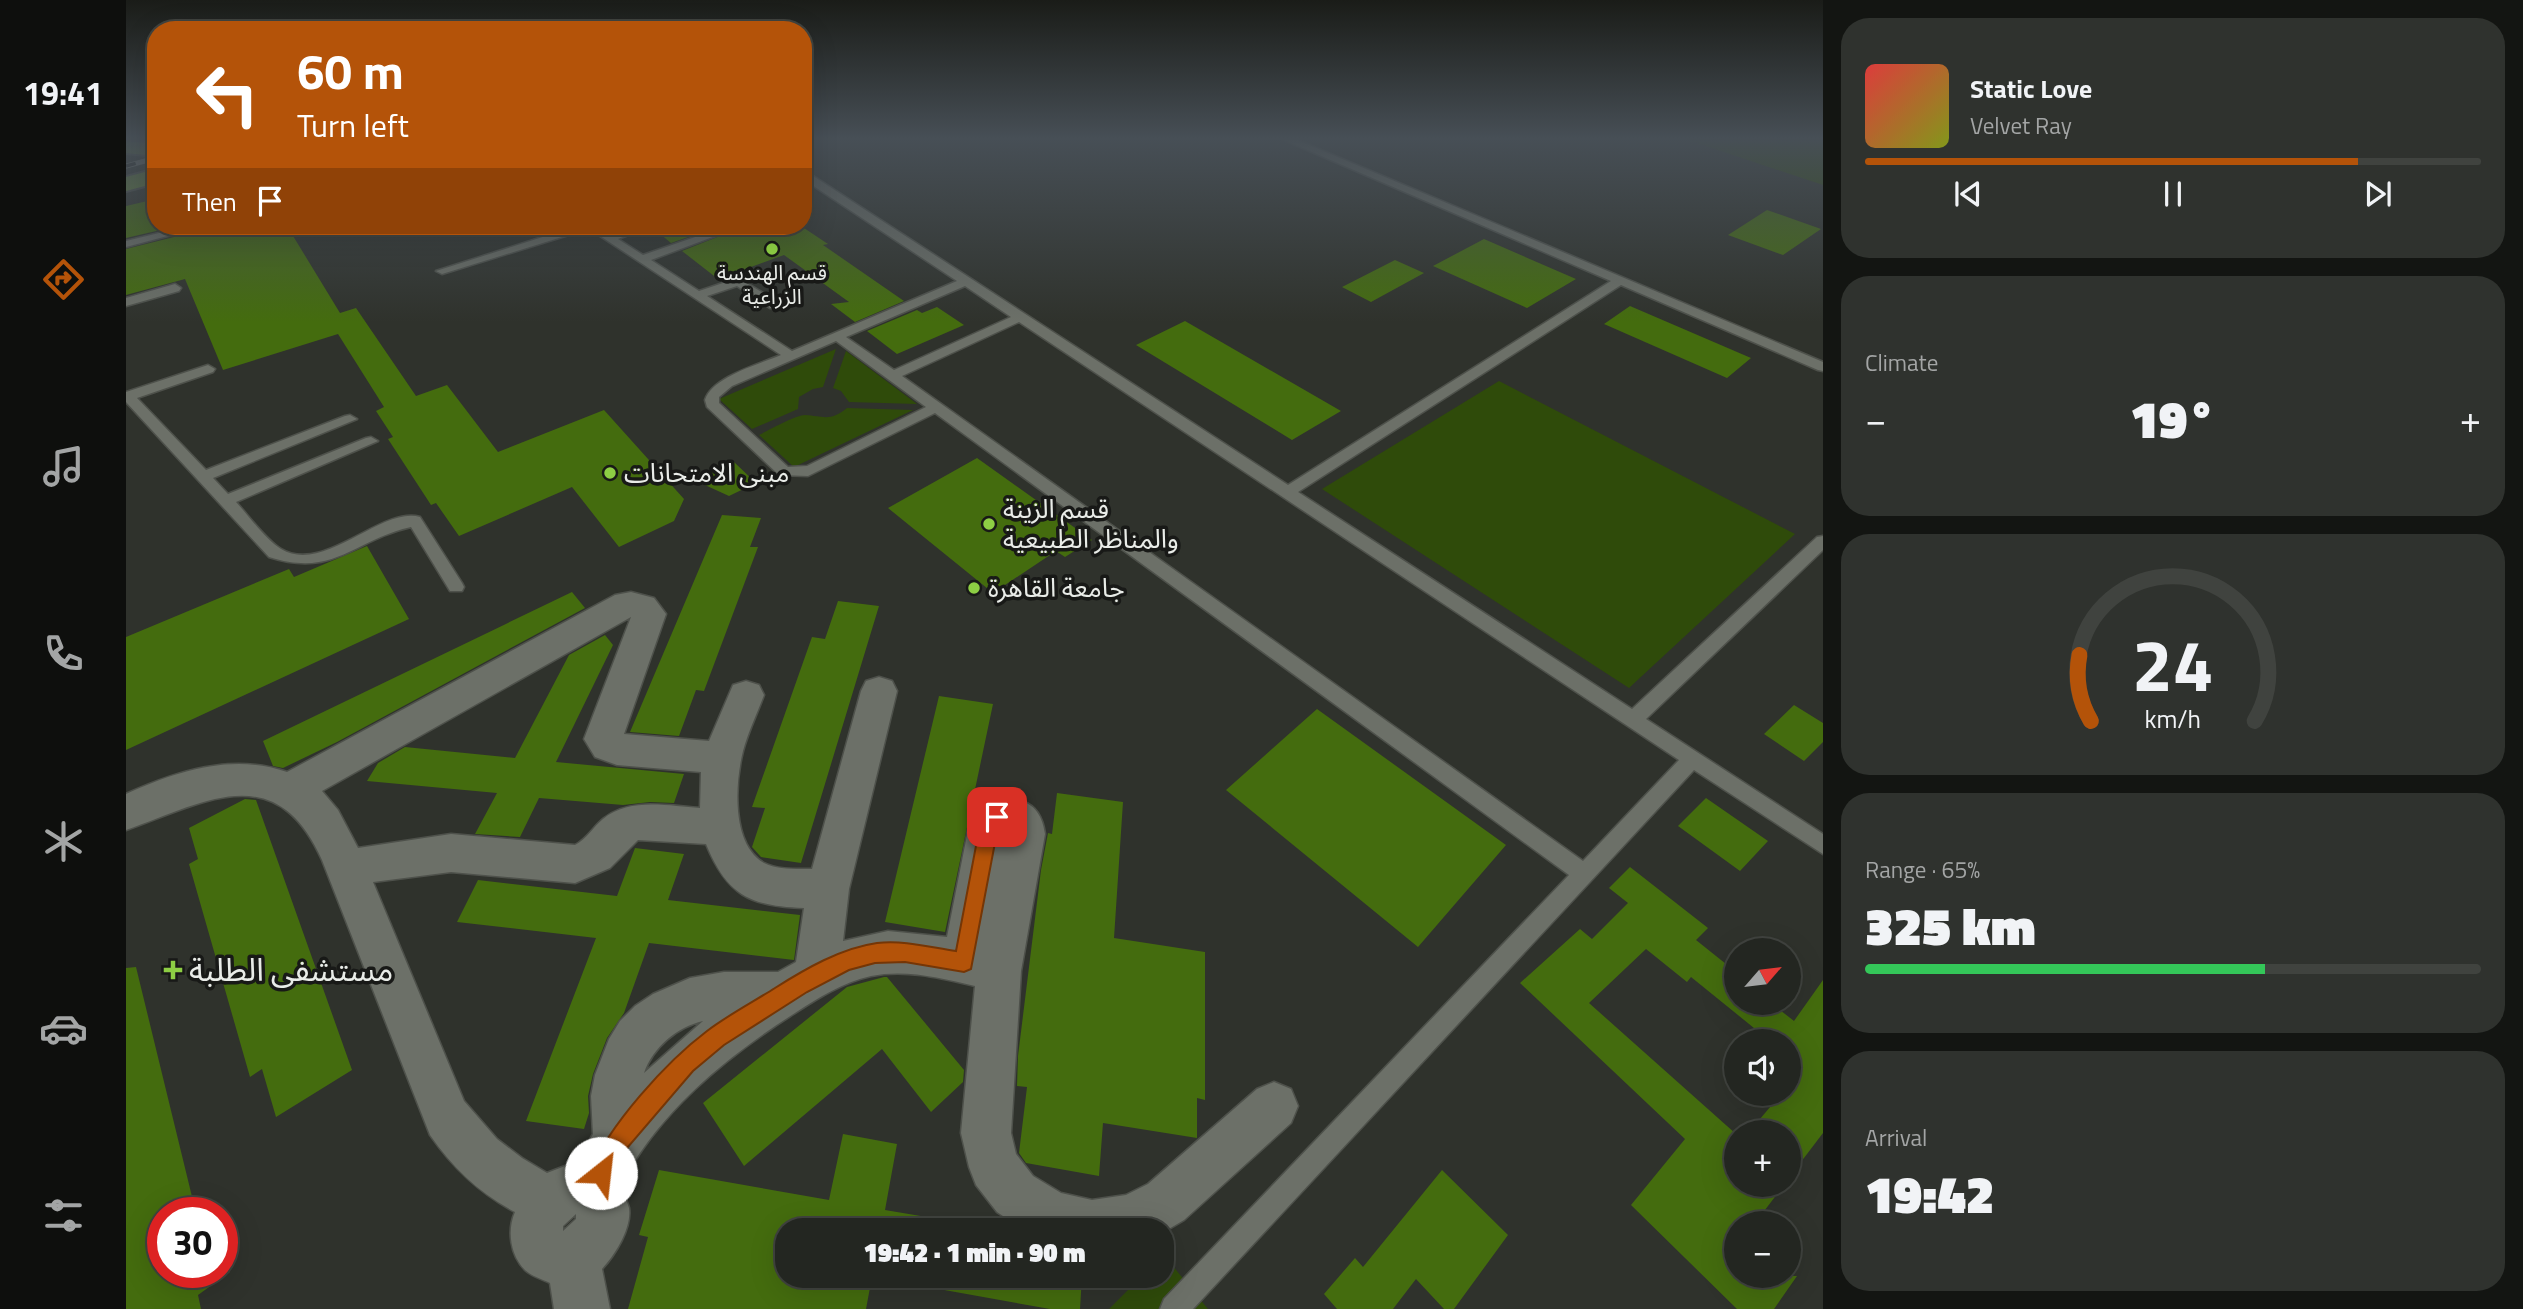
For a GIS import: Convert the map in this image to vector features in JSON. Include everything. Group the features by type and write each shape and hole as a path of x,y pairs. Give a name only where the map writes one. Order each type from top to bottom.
{"street":[{"path":"289,790 627,604 645,607 649,614 604,730 603,739 608,746 617,749 722,758"},
{"path":"799,985 828,889 878,691"},
{"path":"746,695 722,758 719,792 722,827 735,864 751,879 774,886 828,889"},
{"path":"126,813 190,788 227,781 261,782 289,790 310,804 324,824 347,869 447,1118 466,1144 489,1168 517,1186 570,1195"},
{"path":"347,869 383,861 451,853 575,864 590,861 602,853 614,832 625,824 637,822 722,827"},
{"path":"1004,845 982,967 986,1133 993,1167 1015,1194 1051,1216 1092,1226 1131,1221 1166,1202 1274,1106"},
{"path":"582,1309 573,1256 550,1256 542,1249 537,1238 541,1212 570,1195 619,1140 613,1105 619,1068 631,1046 647,1026 667,1011 688,1001 799,985 845,961 875,953 905,952 982,967"}],"lane":[{"path":"843,200 1823,845"},
{"path":"1432,200 1823,367"},
{"path":"126,244 163,235"},
{"path":"442,271 562,235"},
{"path":"609,235 791,356"},
{"path":"612,237 618,235"},
{"path":"644,258 711,235"},
{"path":"1288,492 1621,280"},
{"path":"936,407 812,470 793,474 783,472 712,404 711,397 727,383 967,281"},
{"path":"699,295 738,282 774,305"},
{"path":"126,302 175,288"},
{"path":"892,376 1021,317"},
{"path":"837,336 1584,874"},
{"path":"208,369 127,396 275,553 289,560 310,560 416,521 457,587"},
{"path":"204,476 350,419"},
{"path":"226,500 371,441"},
{"path":"1633,720 1823,541"},
{"path":"1174,1309 1692,759"}],"green space":[{"path":"836,349 823,387 799,397 798,409 752,429 719,399"},
{"path":"846,351 917,404 849,402 841,391 833,388"},
{"path":"1499,381 1795,534 1629,688 1322,489"},
{"path":"847,408 913,410 794,467 759,435 801,416 831,417"},
{"path":"1174,1267 1208,1309 1109,1309 1130,1288 1174,1288"}],"building":[{"path":"147,201 147,233 126,238 126,206"},
{"path":"1767,210 1821,229 1783,255 1728,235"},
{"path":"812,233 828,244 823,245 904,301 855,322 831,304 849,302 784,255 718,279 682,251 722,235"},
{"path":"182,235 292,235 340,313 356,308 416,396 447,385 498,452 604,410 684,499 674,521 619,547 572,487 459,536 436,503 431,505 388,439 393,437 376,411 384,407 338,334 223,370 185,279 126,295 126,249"},
{"path":"661,235 694,235 671,243"},
{"path":"1484,239 1576,279 1527,308 1433,266"},
{"path":"1395,260 1424,273 1371,302 1342,287"},
{"path":"1630,306 1751,358 1727,378 1604,324"},
{"path":"937,307 964,325 897,354 867,331 917,310 922,313"},
{"path":"1185,321 1341,411 1292,440 1136,345"},
{"name":"قسم الزينة والمناظر الطبيعية","path":"977,458 1092,540 1065,557 1056,551 993,593 888,508"},
{"path":"734,462 756,483 729,496 694,480"},
{"path":"722,515 761,518 750,547 758,547 704,691 696,690 679,736 630,732"},
{"path":"367,546 409,619 126,750 126,637 289,569 294,577"},
{"path":"572,592 585,608 337,742 283,768 273,766 263,741"},
{"path":"838,601 879,606 801,863 761,857 752,847 765,808 752,807 812,637 825,639"},
{"path":"605,635 613,645 556,762 684,774 674,803 623,805 539,798 520,837 475,834 497,793 367,781 378,763 405,747 515,758 569,655"},
{"path":"939,696 993,704 945,932 885,922"},
{"path":"1794,705 1823,723 1823,742 1804,761 1764,734"},
{"path":"1317,709 1506,845 1418,947 1226,790"},
{"path":"1057,793 1123,802 1114,938 1205,952 1205,1100 1197,1098 1197,1138 1103,1123 1099,1176 1026,1163 1019,1153 1027,1087 1017,1086 1018,1056 1041,870 1048,833 1052,834"},
{"path":"1706,798 1768,841 1740,871 1678,826"},
{"path":"245,799 256,800 352,1070 276,1117 262,1069 250,1077 189,864 198,859 189,828"},
{"path":"635,848 684,854 668,900 800,915 794,960 649,943 624,1013 607,1038 593,1074 588,1096 589,1113 584,1129 526,1121 596,938 457,922 478,880 617,896"},
{"path":"1630,867 1708,928 1696,940 1724,962 1724,1004 1691,977 1687,982 1646,949 1589,1003 1724,1123 1724,1197 1775,1197 1764,1211 1724,1211 1724,1288 1789,1288 1774,1309 1737,1309 1631,1205 1685,1139 1520,983 1580,929 1592,939 1628,903 1609,888"},
{"path":"136,967 192,1197 147,1197 147,1288 208,1288 198,1295 201,1309 126,1309 126,968"},
{"path":"887,977 964,1070 963,1082 931,1112 882,1049 744,1166 703,1103 847,987"},
{"path":"1823,980 1823,1133 1801,1162 1801,1120 1759,1120 1771,1106 1801,1106 1801,1029 1755,1029 1738,1015 1786,1015 1794,1021 1801,1015"},
{"path":"843,1134 897,1144 885,1210 933,1218 775,1218 775,1288 870,1288 866,1309 628,1309 648,1237 639,1235 659,1170 829,1200"},
{"path":"1442,1170 1508,1235 1454,1309 1444,1309 1416,1279 1393,1309 1337,1309 1324,1294 1355,1258 1363,1267"},
{"path":"933,1288 1081,1288 1080,1309 1050,1309"}],"place":[{"name":"قسم الهندسة الزراعية","path":"772,249"},
{"name":"مبنى الامتحانات","path":"610,473"},
{"name":"قسم الزينة والمناظر الطبيعية","path":"989,524"},
{"name":"جامعة القاهرة","path":"974,588"},
{"name":"مستشفى الطلبة","path":"173,970"}],"route":[{"path":"601,1173 619,1140 685,1063 716,1037 799,985 845,961 875,953 905,952 964,962 988,830 997,817"}]}
